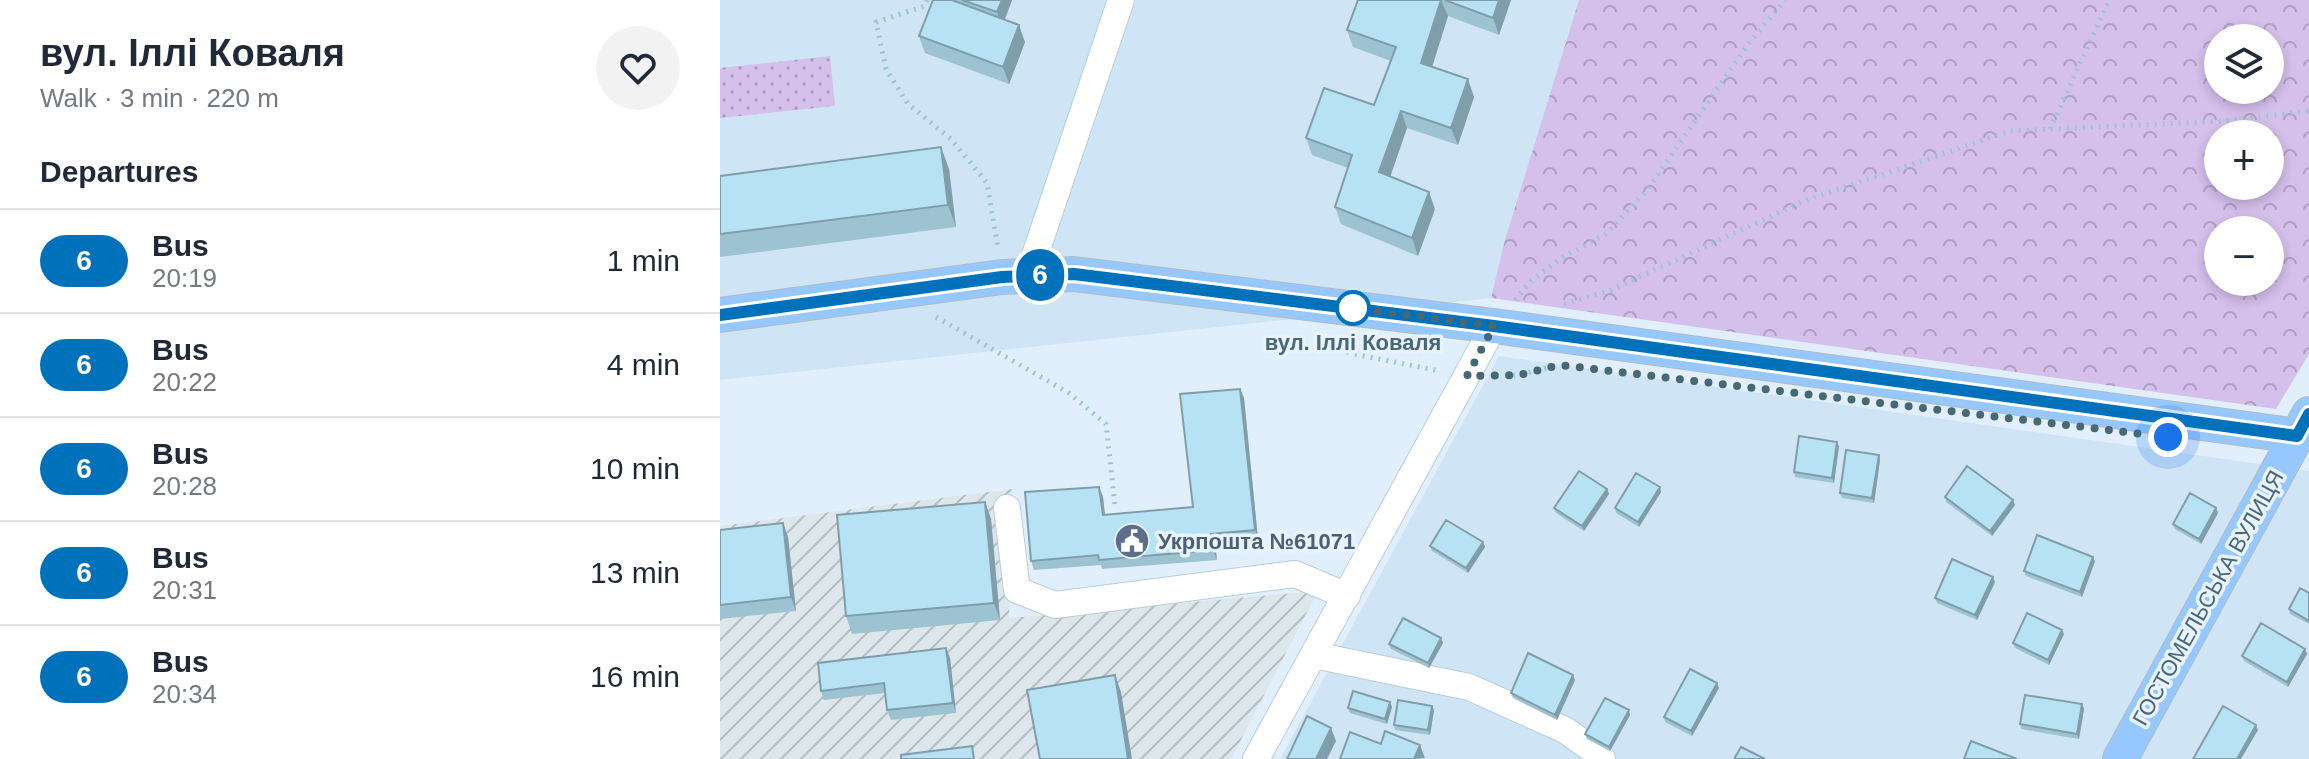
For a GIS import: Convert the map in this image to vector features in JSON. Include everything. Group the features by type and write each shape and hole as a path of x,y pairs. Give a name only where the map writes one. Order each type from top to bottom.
{"main road":[{"path":"720,315 1015,276 1074,274 2303,425"},
{"name":"ГОСТОМЕЛЬСЬКА ВУЛИЦЯ","path":"2120,759 2303,425"}],"street":[{"path":"1015,276 1121,0"},
{"path":"1256,759 1494,326"},
{"path":"1007,508 1017,590 1055,605 1295,574 1347,596"},
{"path":"1314,655 1469,687 1565,730 1602,759"}],"path":[{"path":"927,0 925,6 876,22 886,69 908,104 951,139 987,183 1015,276"},
{"path":"1494,326 1531,281 1561,258 1606,234 1647,190 1749,43 1785,0"},
{"path":"2050,129 2109,0"},
{"path":"1552,308 1611,290 1804,201 2010,131 2224,121 2309,111"},
{"path":"951,314 935,317 1069,393 1106,424 1115,505"},
{"path":"1315,335 1349,353 1467,376 1519,375 1560,365"}],"shaded area":[{"path":"720,0 1580,0 1491,298 720,380"},
{"path":"1499,356 2309,471 2309,759 1280,759"},
{"path":"1012,489 1009,618 1318,591 1231,759 720,759 720,526"}],"green space":[{"path":"1579,0 2309,0 2309,354 2276,409 1491,298 1505,240"},
{"path":"830,56 835,106 720,118 720,68"}],"building":[{"path":"933,0 952,0 1019,25 1003,67 919,36"},
{"path":"962,0 1002,0 997,12"},
{"path":"1358,0 1441,0 1421,63 1468,79 1451,128 1401,111 1379,172 1429,192 1412,238 1335,207 1352,155 1306,138 1324,88 1374,105 1396,47 1347,30"},
{"path":"1445,0 1499,0 1493,18"},
{"path":"941,147 948,205 720,234 720,176"},
{"path":"1240,389 1255,530 1211,534 1213,550 1099,560 1098,555 1031,561 1025,492 1099,487 1103,515 1193,507 1180,394"},
{"path":"1799,436 1837,442 1832,478 1794,472"},
{"path":"1846,450 1879,455 1872,498 1840,493"},
{"path":"1967,466 2013,500 1990,531 1945,497"},
{"path":"1579,471 1607,489 1582,526 1554,508"},
{"path":"1636,473 1660,487 1638,522 1615,508"},
{"path":"2190,493 2216,508 2199,539 2173,524"},
{"path":"985,502 994,603 846,616 837,515"},
{"path":"1446,520 1483,542 1466,568 1430,546"},
{"path":"783,523 791,597 720,605 720,530"},
{"path":"2037,535 2093,557 2080,592 2024,571"},
{"path":"1952,559 1993,577 1975,615 1935,598"},
{"path":"2300,588 2309,593 2309,621 2289,609"},
{"path":"2027,613 2062,630 2048,660 2013,643"},
{"path":"1403,618 1441,638 1428,663 1389,644"},
{"path":"2261,623 2305,649 2287,682 2242,656"},
{"path":"946,648 953,703 887,710 884,683 821,691 818,663"},
{"path":"1528,653 1573,675 1555,715 1511,693"},
{"path":"1690,669 1717,683 1691,731 1664,717"},
{"path":"1115,675 1128,759 1040,759 1027,690"},
{"path":"1353,691 1390,702 1385,719 1348,708"},
{"path":"2025,695 2082,704 2077,734 2020,724"},
{"path":"1605,698 1629,710 1609,747 1585,734"},
{"path":"1398,700 1432,706 1428,730 1394,725"},
{"path":"2223,706 2256,725 2237,759 2193,759"},
{"path":"1307,716 1331,728 1316,759 1287,759"},
{"path":"1385,731 1420,745 1414,759 1340,759 1350,732 1381,744"},
{"path":"1971,741 2017,759 1964,759"},
{"path":"972,746 974,759 901,759 901,755"},
{"path":"1741,747 1765,759 1734,759"}],"bus line":[{"name":"6","path":"720,315 1002,277 1074,274 1494,326 2297,436 2309,414"}],"place":[{"name":"вул. Іллі Коваля","path":"1353,308"},
{"name":"Укрпошта №61071","path":"1132,541"}],"route":[{"path":"1353,308 1344,307 1494,326 1467,376 1519,375 1560,365 2168,437"}]}
